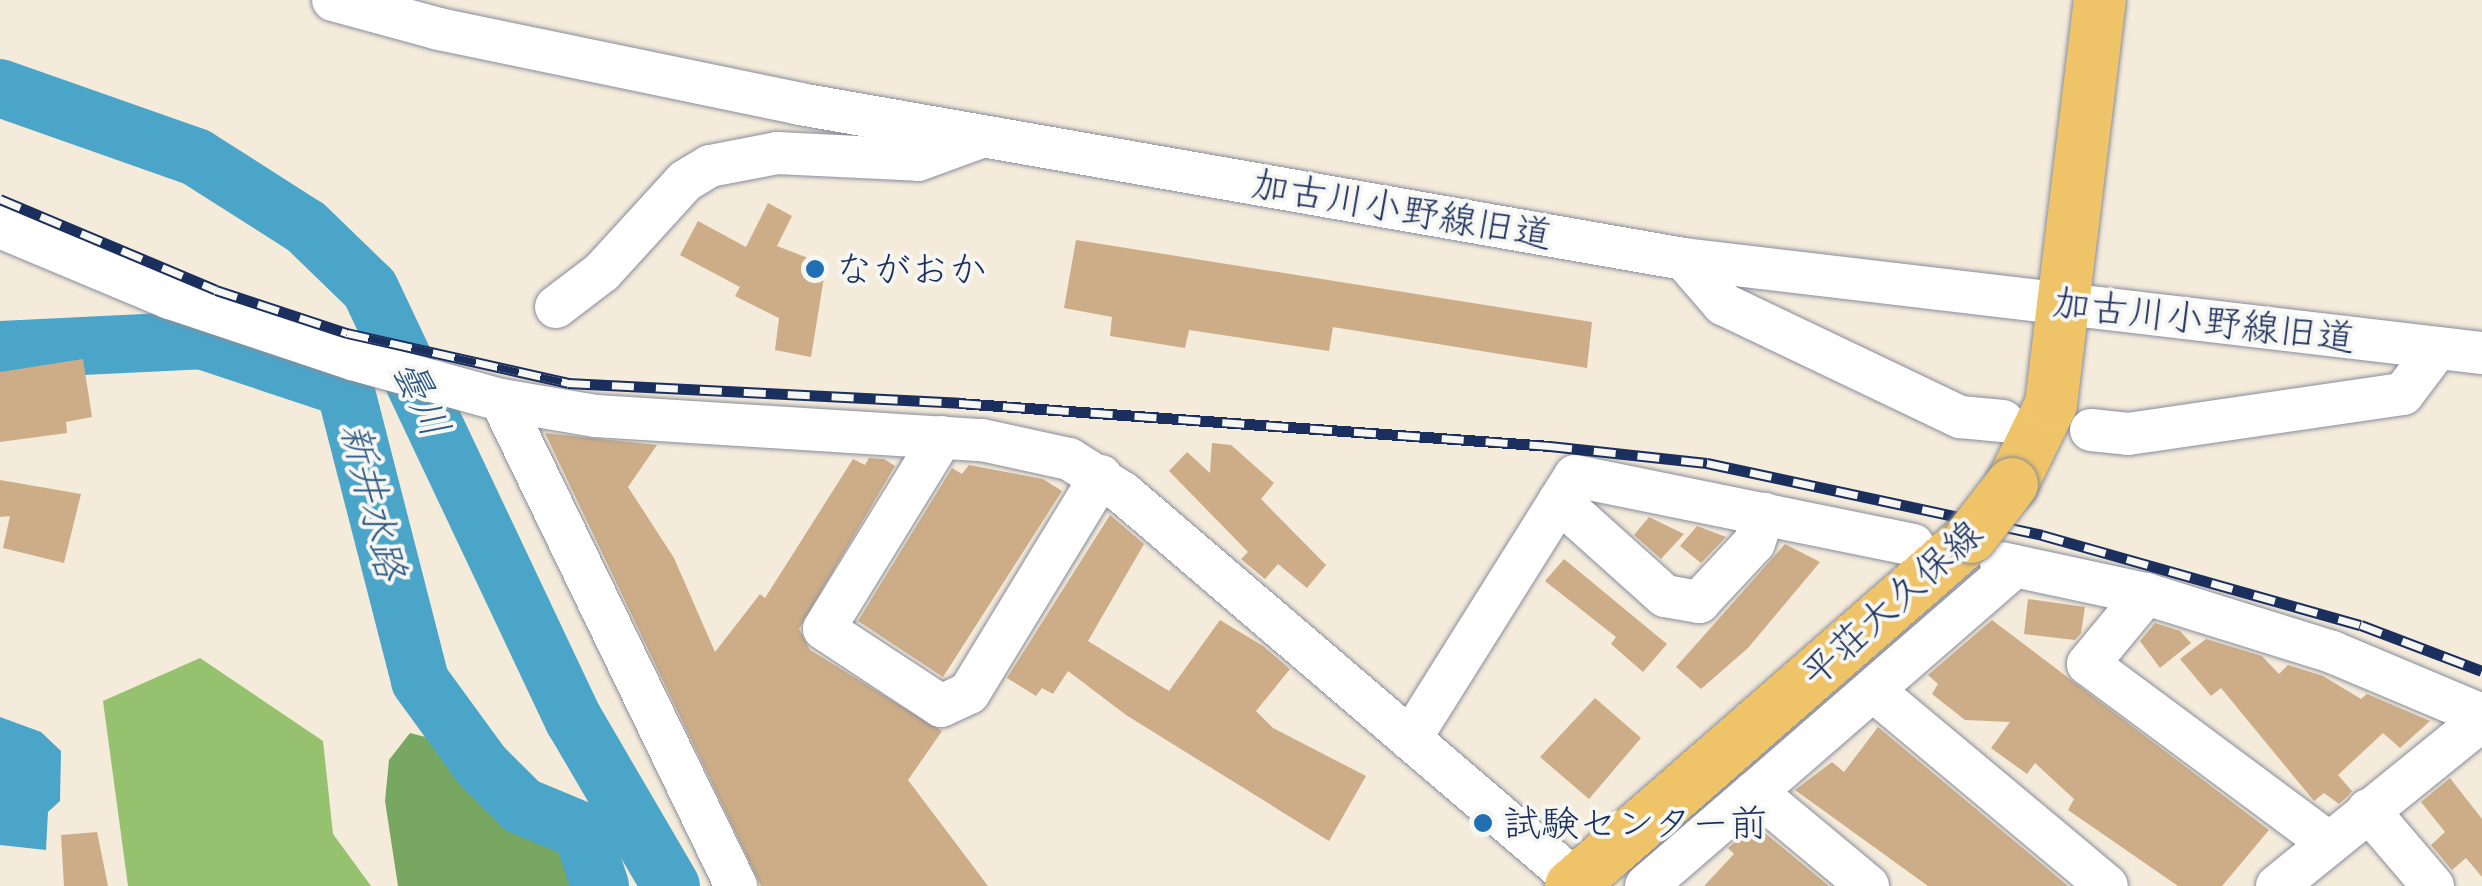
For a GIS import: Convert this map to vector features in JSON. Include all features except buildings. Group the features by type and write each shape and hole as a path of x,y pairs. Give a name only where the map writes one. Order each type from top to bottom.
{"main road":[{"name":"平荘大久保線","path":"1577,884 1995,555 2012,484 2051,404 2100,0"}],"street":[{"name":"加古川小野線旧道","path":"333,0 800,104 1684,259 2066,284 2436,350 2482,353"},
{"path":"556,307 602,272 685,181 710,166 777,153 918,160 986,135"},
{"path":"0,228 170,298 352,360 492,397 596,416 1020,444 1101,476 1577,884"},
{"path":"1684,259 1724,304 1960,417 2003,421"},
{"path":"2091,430 2128,434 2403,394 2436,350"},
{"path":"492,397 736,886"},
{"path":"942,438 824,629 940,706 969,692 1101,476"},
{"path":"1410,739 1567,488"},
{"path":"1567,488 1764,514 1913,545"},
{"path":"1567,488 1665,596 1699,602 1754,544 1764,514"},
{"path":"1646,886 1875,692 1995,555 2146,594 2332,652 2482,718 2277,886"},
{"path":"2146,594 2088,664 2329,843"},
{"path":"1875,692 2107,886"},
{"path":"1755,792 1868,886"},
{"path":"2368,810 2433,886"}],"green space":[{"path":"200,658 323,741 333,834 371,886 128,886 103,701"},
{"path":"410,733 441,741 507,817 544,829 575,866 580,886 398,886 385,801 389,760"}],"water":[{"path":"0,717 41,732 61,751 60,801 48,812 46,850 0,845"}],"waterway":[{"name":"曇川","path":"0,88 196,157 306,227 370,289 574,720 671,886"},
{"name":"新井水路","path":"0,350 201,340 345,388 420,681 482,766 522,806 582,831 600,886"}],"railway":[{"path":"0,199 216,290 347,333 568,383 959,403 1550,446 1707,463 2042,535 2361,625 2482,671"}],"place":[{"name":"ながおか","path":"815,269"},
{"name":"試験センター前","path":"1483,823"}]}
